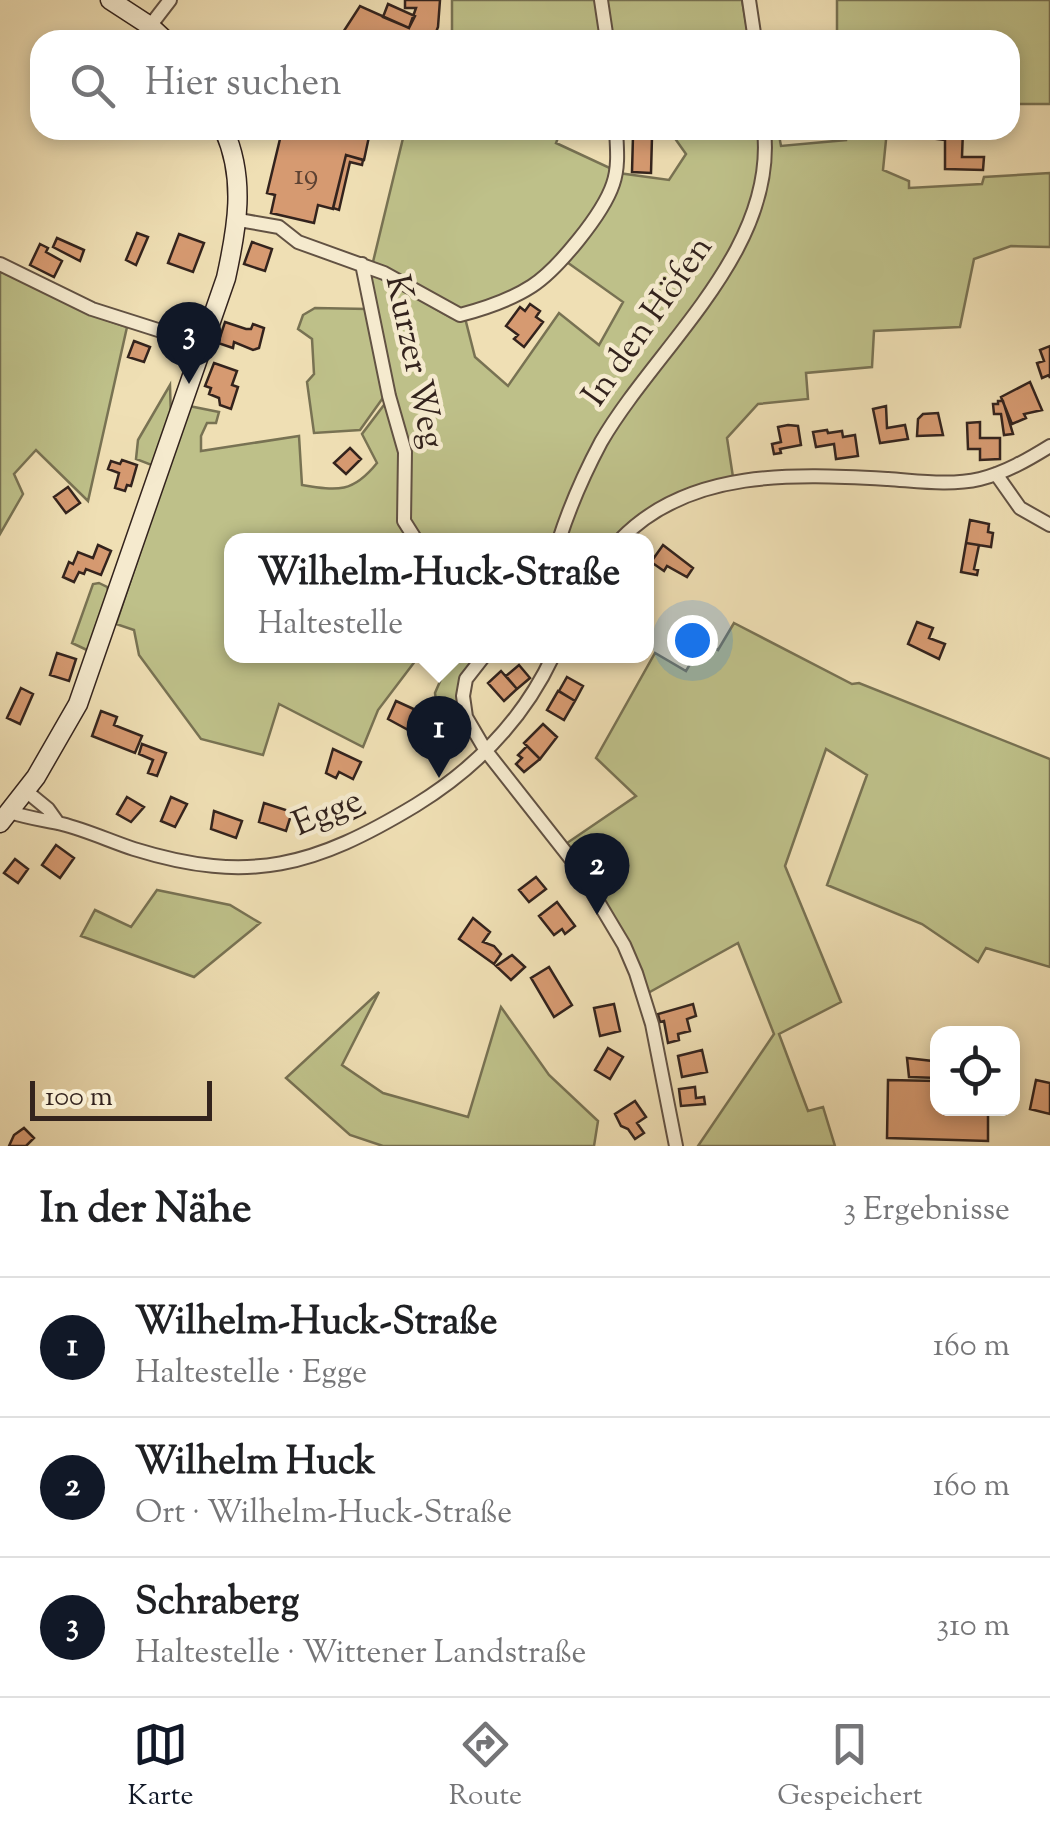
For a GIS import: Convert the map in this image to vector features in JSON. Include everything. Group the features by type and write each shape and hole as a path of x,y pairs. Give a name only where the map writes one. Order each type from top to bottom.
{"main road":[{"path":"110,0 154,30"},
{"path":"5,818 67,726 87,681 226,278 239,220 234,157 228,140"}],"street":[{"path":"150,26 170,0"},
{"path":"602,0 606,30"},
{"path":"749,0 754,30"},
{"path":"362,264 384,272 460,316 530,288 565,254 613,185 616,140"},
{"name":"In den Höfen","path":"562,533 601,442 740,244 752,216 765,140"},
{"name":"Kurzer Weg","path":"239,220 279,227 298,242 362,264 389,396 405,452 404,521 412,533"},
{"path":"0,264 92,309 202,344"},
{"path":"627,533 669,502 760,478 806,475 957,482 996,474 1050,446"},
{"path":"996,474 1020,508 1050,525"},
{"path":"479,663 466,680 466,717 486,751 578,868 624,944 652,1024 676,1146"},
{"name":"Egge","path":"5,818 58,822 134,849 190,863 237,867 288,863 316,856 387,822 445,786 486,751 528,701 549,663"},
{"name":"Egge","path":"26,791 58,822"}],"green space":[{"path":"452,0 742,0 747,30 452,30"},
{"path":"837,0 1050,0 1050,104 1020,104 1020,30 837,30"},
{"path":"403,140 557,140 556,143 612,169 590,217 550,266 523,286 465,312 372,266"},
{"path":"676,140 780,140 781,146 886,140 883,170 909,181 909,188 982,184 984,177 1050,173 1050,247 1011,246 974,259 960,327 874,331 872,367 806,373 808,399 758,404 727,438 733,477 668,499 620,533 408,533 409,450 393,394 368,270 450,317 465,318 475,357 508,386 559,313 599,345 623,302 564,260 603,208 618,173 669,180 686,154"},
{"path":"0,271 89,314 127,327 88,501 36,450 14,474 23,494 0,534"},
{"path":"315,308 368,309 385,395 360,430 314,433 307,382 314,374 312,339 298,329 303,315"},
{"path":"170,385 171,422 154,466 136,459 138,440"},
{"path":"387,401 402,451 401,513 408,533 224,533 224,663 414,663 378,710 363,747 279,704 263,755 201,739 139,655 134,630 116,624 189,406 219,412 216,423 207,423 201,436 201,451 299,436 302,485 335,489 352,485 377,463 362,434"},
{"path":"93,584 107,587 110,595 89,651 72,643"},
{"path":"734,623 852,684 859,683 1050,759 1050,967 986,948 978,962 922,924 827,885 867,775 826,749 785,866 841,1002 779,1034 808,1111 823,1107 835,1146 698,1146 774,1034 738,943 648,993 628,941 567,843 636,796 596,758 649,663 654,663 655,653 686,671 703,642 718,650"},
{"path":"448,663 472,663 459,689 457,706 462,726 439,725 435,693"},
{"path":"157,890 230,905 260,923 194,977 81,936 95,910 131,927"},
{"path":"379,992 342,1065 383,1093 468,1117 501,1007 549,1075 598,1121 594,1146 383,1146 350,1135 286,1078"}],"building":[{"path":"405,0 440,0 437,30 344,30 360,6 409,28 416,8 405,8"},
{"path":"388,4 415,16 409,28 383,17"},
{"path":"280,140 368,140 364,160 346,155 333,209 318,205 314,223 271,213 275,195 267,193"},
{"path":"633,140 652,140 651,173 632,172"},
{"path":"945,140 963,140 962,157 984,157 983,170 945,169"},
{"path":"346,155 363,160 362,165 350,162 339,210 333,208"},
{"path":"137,233 148,237 136,265 126,260"},
{"path":"179,234 204,243 193,272 168,263"},
{"path":"57,238 84,250 80,261 53,247"},
{"path":"252,242 272,249 265,271 244,264"},
{"path":"40,244 62,261 54,277 30,265"},
{"path":"530,304 540,311 536,317 543,322 524,347 514,339 518,335 506,326 520,307 525,311"},
{"path":"225,322 246,329 253,324 264,328 259,348 253,350 234,342 233,348 218,343"},
{"path":"134,341 150,347 144,362 128,357"},
{"path":"1050,346 1050,378 1042,378 1037,363 1044,361 1040,350"},
{"path":"214,363 237,371 232,385 238,387 231,409 220,405 219,398 209,394 211,388 205,386"},
{"path":"1030,382 1042,410 1024,414 1026,418 1012,424 1001,397"},
{"path":"1003,401 1013,434 1004,435 1001,414 994,414 993,404"},
{"path":"886,406 887,428 905,425 908,439 880,443 873,409"},
{"path":"938,413 943,435 917,436 918,419 923,414"},
{"path":"980,422 980,438 1000,438 1000,459 980,460 980,449 968,449 967,423"},
{"path":"798,426 801,445 774,454 772,444 781,442 778,427"},
{"path":"842,431 843,437 855,435 858,456 836,459 834,444 816,447 813,432"},
{"path":"350,448 361,459 346,474 334,463"},
{"path":"122,460 137,465 131,486 127,485 125,491 115,488 119,473 108,469 111,461 120,464"},
{"path":"68,487 80,503 66,513 54,497"},
{"path":"970,520 989,524 988,532 993,533 991,547 966,543"},
{"path":"966,543 979,545 974,569 978,570 977,575 961,572"},
{"path":"98,545 111,551 101,575 86,569 84,574 79,572 74,582 63,577 78,552 93,558"},
{"path":"663,545 693,568 687,577 667,566 664,571 654,564"},
{"path":"917,622 933,628 929,638 945,644 939,659 908,644"},
{"path":"57,653 76,659 69,681 50,675"},
{"path":"519,665 530,678 517,689 506,676"},
{"path":"501,671 517,689 504,701 488,683"},
{"path":"567,677 583,686 575,701 559,691"},
{"path":"21,688 33,694 20,724 7,718"},
{"path":"558,691 575,701 564,720 547,710"},
{"path":"396,701 418,711 415,719 429,726 423,738 388,719"},
{"path":"101,711 117,717 114,725 142,736 135,753 92,736"},
{"path":"543,724 557,737 540,759 524,743"},
{"path":"142,744 166,753 157,776 148,773 153,760 139,754"},
{"path":"527,746 540,759 524,772 516,764"},
{"path":"333,749 361,762 353,779 339,772 336,778 326,773"},
{"path":"127,797 144,807 131,822 117,814"},
{"path":"171,797 187,804 175,827 161,821"},
{"path":"357,797 365,813 345,823 337,807"},
{"path":"264,803 292,812 286,831 259,822"},
{"path":"214,811 242,821 236,838 211,829"},
{"path":"56,845 74,858 60,878 42,865"},
{"path":"15,859 28,869 18,883 4,873"},
{"path":"536,877 546,889 529,902 519,890"},
{"path":"557,902 575,926 565,934 562,929 554,935 539,916"},
{"path":"473,918 490,932 483,942 501,954 494,964 459,939"},
{"path":"512,955 525,967 511,980 496,966"},
{"path":"549,967 572,1005 554,1017 531,978"},
{"path":"614,1004 620,1031 600,1036 594,1008"},
{"path":"693,1004 696,1016 687,1019 690,1031 678,1034 679,1040 668,1043 664,1021 660,1022 658,1014"},
{"path":"608,1048 623,1057 610,1079 595,1070"},
{"path":"702,1050 707,1072 682,1077 678,1056"},
{"path":"907,1058 930,1061 930,1078 909,1077"},
{"path":"888,1080 930,1081 930,1116 988,1116 988,1141 887,1138"},
{"path":"1036,1080 1050,1083 1050,1114 1030,1109"},
{"path":"695,1087 696,1098 704,1097 705,1104 681,1106 679,1089"},
{"path":"635,1101 646,1117 637,1123 644,1133 635,1139 615,1114"},
{"path":"24,1128 34,1138 26,1146 9,1146 14,1135"}],"place":[{"name":"Schraberg","path":"189,384"},
{"name":"Wilhelm-Huck-Straße","path":"439,778"},
{"name":"Wilhelm Huck","path":"597,915"}]}
